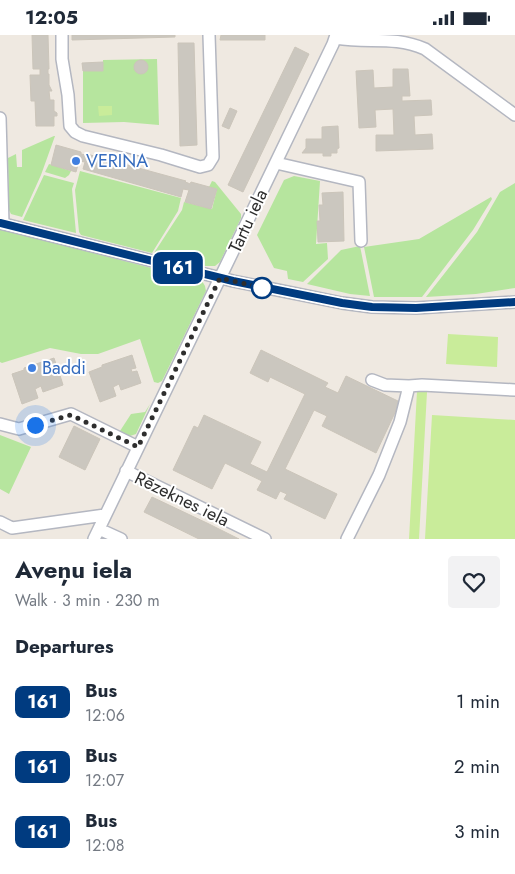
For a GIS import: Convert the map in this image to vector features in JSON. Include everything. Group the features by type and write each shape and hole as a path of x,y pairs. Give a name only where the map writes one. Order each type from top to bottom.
{"street":[{"path":"62,35 62,59 68,95 70,126 75,133 200,167 208,165 213,157 209,35"},
{"path":"336,36 350,41 404,38 425,49 515,115"},
{"name":"Tartu iela","path":"96,534 336,36"},
{"path":"0,118 1,224 220,278 342,303 372,307 416,308 515,302"},
{"path":"276,163 359,182 361,241"},
{"path":"372,380 385,385 515,390"},
{"path":"347,539 379,475 400,422 409,386"},
{"path":"0,424 19,429 71,415 138,447"},
{"name":"Rēzeknes iela","path":"126,471 265,539"},
{"path":"0,523 12,528 105,515"},
{"path":"96,534 121,539"}],"green space":[{"path":"157,59 159,125 124,122 83,123 83,71 103,71 103,60"},
{"path":"98,106 112,106 112,115 99,116"},
{"path":"54,136 41,175 22,217 11,214 9,210 8,158 16,154 17,167 22,167 22,150"},
{"path":"49,164 71,171 65,178 45,172"},
{"path":"80,171 181,198 178,211 152,253 81,235 79,232 75,190"},
{"path":"44,175 74,183 72,189 76,233 23,220"},
{"path":"294,176 320,181 316,244 327,243 328,259 303,282 288,279 287,271 274,268 257,235 284,180"},
{"path":"212,181 215,182 241,214 241,218 220,262 215,266 204,266 154,253 182,210 184,202 212,209 217,189 209,187"},
{"path":"515,183 515,288 476,294 426,297 477,232 500,192"},
{"path":"491,197 492,199 473,230 422,297 374,297 364,247 419,239"},
{"path":"0,229 202,281 206,291 162,381 154,382 140,339 98,354 81,354 50,348 2,363 0,362"},
{"path":"360,246 370,296 350,294 307,284 341,250"},
{"path":"448,334 498,337 497,367 446,364"},
{"path":"417,391 427,392 419,539 409,539"},
{"path":"150,404 136,434 130,436 120,431 131,414 145,412"},
{"path":"432,415 515,420 515,539 425,539"},
{"path":"0,435 31,447 9,494 0,489"}],"building":[{"path":"32,35 48,35 48,74 49,85 52,91 49,91 50,100 54,100 54,111 57,113 57,116 54,116 54,126 36,126 35,101 31,101 30,75 40,75 40,69 33,69"},
{"path":"72,35 175,35 175,37 72,40"},
{"path":"221,35 265,35 265,40 220,40"},
{"path":"178,43 194,43 197,145 180,146"},
{"path":"295,47 309,54 243,192 228,185"},
{"path":"141,60 146,62 148,67 146,72 141,74 136,72 134,67 136,62"},
{"path":"103,62 103,71 83,71 82,63"},
{"path":"393,69 408,69 410,96 402,96 402,101 431,100 432,115 414,116 415,135 432,134 433,149 376,151 376,135 394,135 393,109 375,110 376,127 359,128 356,71 373,70 374,88 393,87"},
{"path":"230,108 237,111 229,129 222,126"},
{"path":"338,126 339,148 337,153 331,153 331,156 323,156 323,153 302,153 306,148 306,139 322,139 322,127"},
{"path":"56,145 81,152 81,154 186,181 190,184 191,182 217,189 211,209 185,202 189,190 183,189 181,197 83,169 85,162 79,161 76,172 51,165"},
{"path":"343,192 344,241 318,242 317,221 320,221 319,205 323,205 322,193"},
{"path":"261,350 328,383 325,387 338,393 346,376 400,402 376,453 322,426 327,416 314,410 285,469 337,494 325,519 284,499 287,494 280,491 276,499 257,490 262,481 225,463 212,489 173,470 194,426 198,428 204,415 261,442 250,464 267,472 305,394 270,377 268,382 250,373"},
{"path":"132,355 136,368 131,369 132,372 137,371 141,383 121,390 119,384 113,387 116,396 100,402 89,372 102,367 102,365"},
{"path":"54,358 58,370 53,371 54,374 59,372 63,385 43,392 41,386 35,389 38,398 22,404 12,374"},
{"path":"74,426 100,439 85,470 59,457"},
{"path":"152,497 239,539 199,539 144,512"}],"bus line":[{"name":"161","path":"0,223 147,261 269,289 342,303 372,307 416,308 515,302"}],"place":[{"name":"VERINA","path":"76,161"},
{"name":"Baddi","path":"32,368"}],"route":[{"path":"35,425 71,415 138,447 220,278 269,289 262,288"}]}
